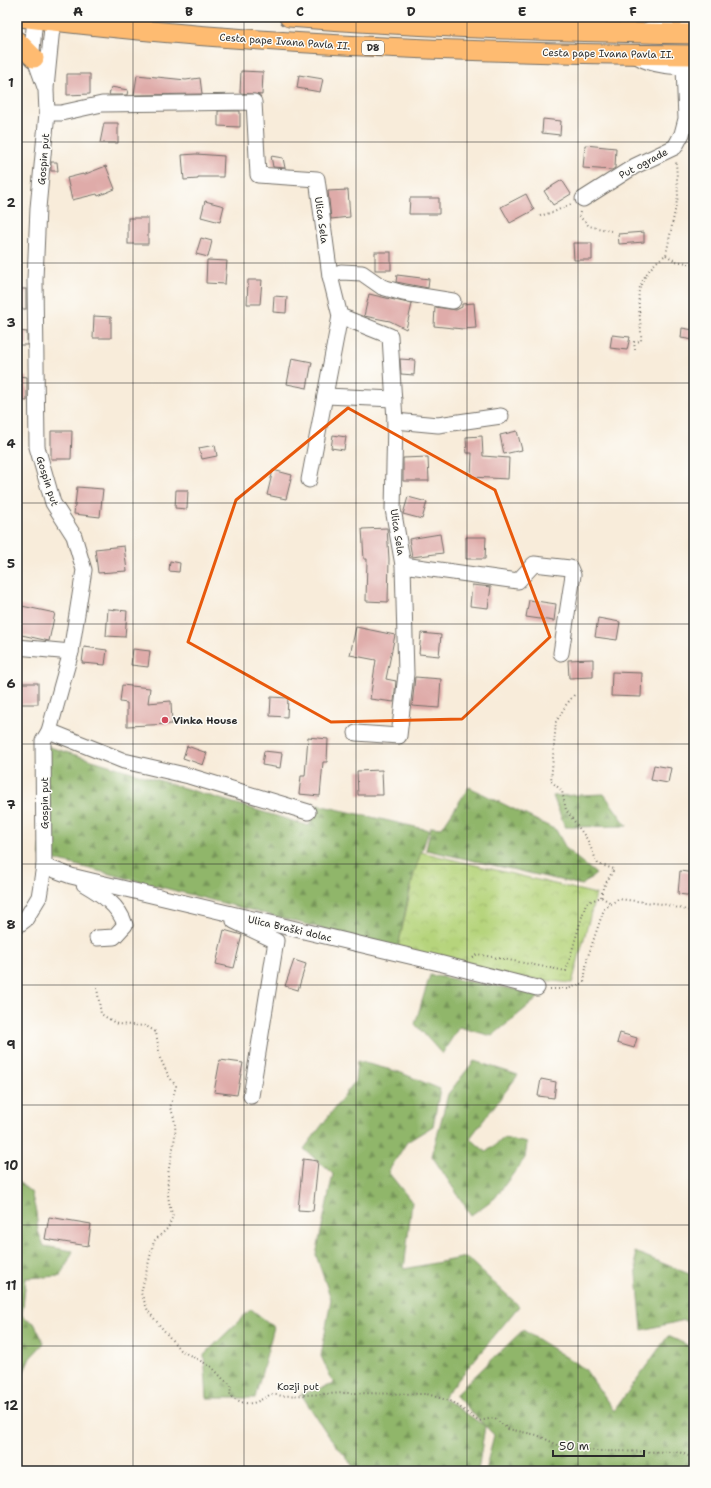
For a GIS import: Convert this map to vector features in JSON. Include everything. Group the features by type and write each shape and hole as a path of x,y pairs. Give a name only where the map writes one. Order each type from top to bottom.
{"main road":[{"name":"Cesta pape Ivana Pavla II.","path":"289,17 521,31 694,34"},
{"name":"Cesta pape Ivana Pavla II.","path":"39,18 173,32 372,48 634,54 691,63"},
{"path":"17,41 34,58"}],"street":[{"path":"39,18 46,90"},
{"name":"Gospin put","path":"17,926 24,920 39,897 44,866 43,741 49,731 71,652 84,570 74,536 53,503 37,447 35,279 38,208 47,113 46,90 32,51 39,18"},
{"path":"642,33 666,22 678,19 694,22"},
{"name":"Put ograde","path":"583,199 635,166 675,147 682,134 686,119 691,63"},
{"name":"Ulica Sela","path":"47,113 61,113 102,104 254,102 258,176 317,178 330,276 340,316 390,336 395,421 393,509 403,565 406,674 399,736 356,734"},
{"path":"330,276 341,272 362,273 382,287 403,293 453,301"},
{"path":"309,480 340,316"},
{"path":"326,396 394,399"},
{"path":"395,421 438,425 501,416"},
{"name":"Ulica Sela","path":"403,565 518,582 534,564 570,568 573,575 561,653"},
{"path":"17,647 71,652"},
{"path":"49,731 124,761 189,776 308,812"},
{"name":"Ulica Braški dolac","path":"44,866 70,876 537,988"},
{"path":"70,876 102,894 121,914 125,925 114,937 97,938"},
{"path":"210,909 276,941 251,1096"}],"path":[{"path":"666,255 678,196 675,147"},
{"path":"540,216 556,211 583,199"},
{"path":"583,199 579,216 589,226 611,231"},
{"path":"666,255 675,261 694,264"},
{"path":"635,350 634,342 641,341 639,292 647,274 660,258 666,255"},
{"path":"574,694 556,722 551,781 562,791 566,810 587,839 598,864 614,869 604,888 602,897"},
{"path":"602,897 612,903"},
{"path":"464,970 470,959 477,954 566,970 586,903 602,897"},
{"path":"537,988 567,989 584,983 587,960 604,909 618,899 663,904 694,912"},
{"name":"Kozji put","path":"97,988 101,1014 117,1024 146,1026 156,1032 160,1058 168,1075 176,1086 170,1108 175,1118 176,1132 168,1176 168,1203 173,1216 168,1228 154,1241 141,1293 148,1312 180,1350 212,1367 231,1385 230,1396 242,1403 255,1404 271,1394 283,1396 346,1393 427,1394 453,1402 478,1421 494,1418 508,1429 537,1435 560,1446 596,1451 679,1452 694,1458"}],"highlighted area":[{"path":"348,408 495,490 550,637 462,719 331,722 188,642 236,500"}],"green space":[{"path":"46,746 309,826 318,805 429,830 410,887 398,948 40,856"},
{"path":"469,787 556,830 567,850 596,874 582,885 426,850 431,827 442,828"},
{"path":"604,794 627,826 565,827 553,796"},
{"path":"421,852 596,894 572,983 505,976 398,948 414,874"},
{"path":"430,975 543,994 492,1036 459,1027 442,1054 415,1024"},
{"path":"357,1061 399,1072 440,1089 433,1126 407,1142 388,1172 412,1202 404,1269 466,1257 519,1306 443,1398 485,1426 478,1471 357,1471 328,1435 301,1394 334,1384 321,1356 331,1299 316,1255 333,1174 304,1149 355,1081"},
{"path":"474,1061 518,1075 470,1138 486,1152 504,1138 527,1143 525,1158 495,1198 471,1215 432,1156 448,1094"},
{"path":"17,1181 31,1192 36,1212 38,1231 44,1246 73,1251 61,1276 26,1278 22,1316 34,1323 44,1343 30,1358 17,1387"},
{"path":"635,1252 694,1276 694,1334 685,1320 642,1330"},
{"path":"251,1309 274,1327 255,1398 207,1398 204,1355"},
{"path":"523,1330 585,1369 614,1411 668,1336 694,1348 694,1471 485,1471 494,1435 455,1395"}],"building":[{"path":"241,71 263,72 262,95 240,93"},
{"path":"67,74 90,74 90,94 67,95"},
{"path":"137,75 186,80 200,78 202,94 134,95"},
{"path":"299,75 323,79 320,92 297,88"},
{"path":"111,87 128,90 127,95 109,95"},
{"path":"218,111 240,111 240,127 218,126"},
{"path":"543,119 561,121 560,135 542,133"},
{"path":"104,123 118,123 118,143 100,143"},
{"path":"585,145 616,148 615,168 612,170 583,168"},
{"path":"196,154 224,156 223,177 198,177 198,179 184,180 182,155"},
{"path":"271,156 283,158 285,168 273,167"},
{"path":"51,162 57,162 58,171 51,171"},
{"path":"106,166 115,189 98,196 97,194 72,200 67,178 83,175"},
{"path":"562,180 571,194 553,205 544,191"},
{"path":"348,190 350,217 331,219 328,191"},
{"path":"526,194 534,210 510,223 501,207"},
{"path":"410,198 439,198 439,214 409,214"},
{"path":"205,201 224,206 220,222 201,217"},
{"path":"128,218 148,218 148,244 128,244"},
{"path":"644,232 644,242 619,244 618,234"},
{"path":"201,238 212,241 208,257 196,254"},
{"path":"573,243 592,243 592,260 574,260"},
{"path":"375,252 391,252 391,270 375,270"},
{"path":"207,260 227,261 225,284 206,283"},
{"path":"397,275 429,279 428,288 396,282"},
{"path":"248,280 262,280 260,304 247,304"},
{"path":"17,289 26,289 26,309 17,309"},
{"path":"369,294 412,304 406,329 390,321 364,316"},
{"path":"274,296 287,297 286,313 273,312"},
{"path":"474,303 476,328 463,329 434,326 435,307 456,310 462,307 462,304"},
{"path":"94,316 111,317 111,338 93,338"},
{"path":"682,328 694,330 694,340 681,338"},
{"path":"17,331 27,332 27,345 17,345"},
{"path":"612,335 630,337 627,350 610,348"},
{"path":"292,358 312,362 307,388 287,384"},
{"path":"400,359 415,360 414,375 401,374"},
{"path":"17,376 27,377 27,401 17,400"},
{"path":"51,431 72,431 71,459 51,459"},
{"path":"517,431 522,450 504,454 500,435"},
{"path":"333,435 346,437 344,450 331,448"},
{"path":"482,436 483,456 509,458 508,479 471,477 472,453 467,453 466,437"},
{"path":"215,445 217,456 202,459 199,448"},
{"path":"428,457 429,481 403,481 403,458"},
{"path":"273,470 292,475 286,499 267,495"},
{"path":"77,487 103,489 100,517 74,514"},
{"path":"176,490 188,490 187,509 175,508"},
{"path":"408,497 427,502 422,519 403,514"},
{"path":"387,528 389,559 388,602 366,601 367,559 364,559 362,529"},
{"path":"440,534 443,553 412,557 409,539"},
{"path":"466,537 486,537 485,559 466,559"},
{"path":"124,546 127,571 98,573 95,549"},
{"path":"170,561 180,563 179,572 169,571"},
{"path":"472,585 491,587 488,608 470,606"},
{"path":"529,600 556,604 554,621 526,617"},
{"path":"17,605 55,613 49,641 17,634"},
{"path":"108,609 127,611 125,637 106,636"},
{"path":"598,618 620,622 617,640 595,637"},
{"path":"356,627 395,635 386,679 396,681 394,702 370,699 376,660 350,655"},
{"path":"421,633 441,635 439,656 419,654"},
{"path":"84,647 107,650 105,665 82,663"},
{"path":"133,649 150,651 148,667 131,665"},
{"path":"593,659 593,677 569,678 568,660"},
{"path":"612,672 642,673 641,697 611,696"},
{"path":"415,677 441,679 439,708 412,706"},
{"path":"17,683 38,683 38,704 17,704"},
{"path":"122,685 150,688 148,703 171,701 172,724 127,726 127,703 120,702"},
{"path":"271,697 288,698 287,717 270,716"},
{"path":"308,737 328,739 327,762 323,762 320,796 299,794 301,776 305,776"},
{"path":"187,746 207,753 203,765 183,758"},
{"path":"264,751 282,753 280,768 262,765"},
{"path":"654,765 671,768 668,783 651,780"},
{"path":"382,770 383,795 358,795 357,771"},
{"path":"680,871 694,873 694,896 678,894"},
{"path":"224,930 242,935 234,968 216,964"},
{"path":"294,960 306,964 298,990 285,986"},
{"path":"620,1033 637,1038 634,1048 617,1043"},
{"path":"220,1060 243,1063 237,1095 214,1092"},
{"path":"541,1079 556,1082 554,1098 538,1096"},
{"path":"303,1159 318,1161 313,1211 298,1210"},
{"path":"49,1217 91,1224 88,1246 45,1239"}],"place":[{"name":"Vinka House","path":"165,720"}]}
